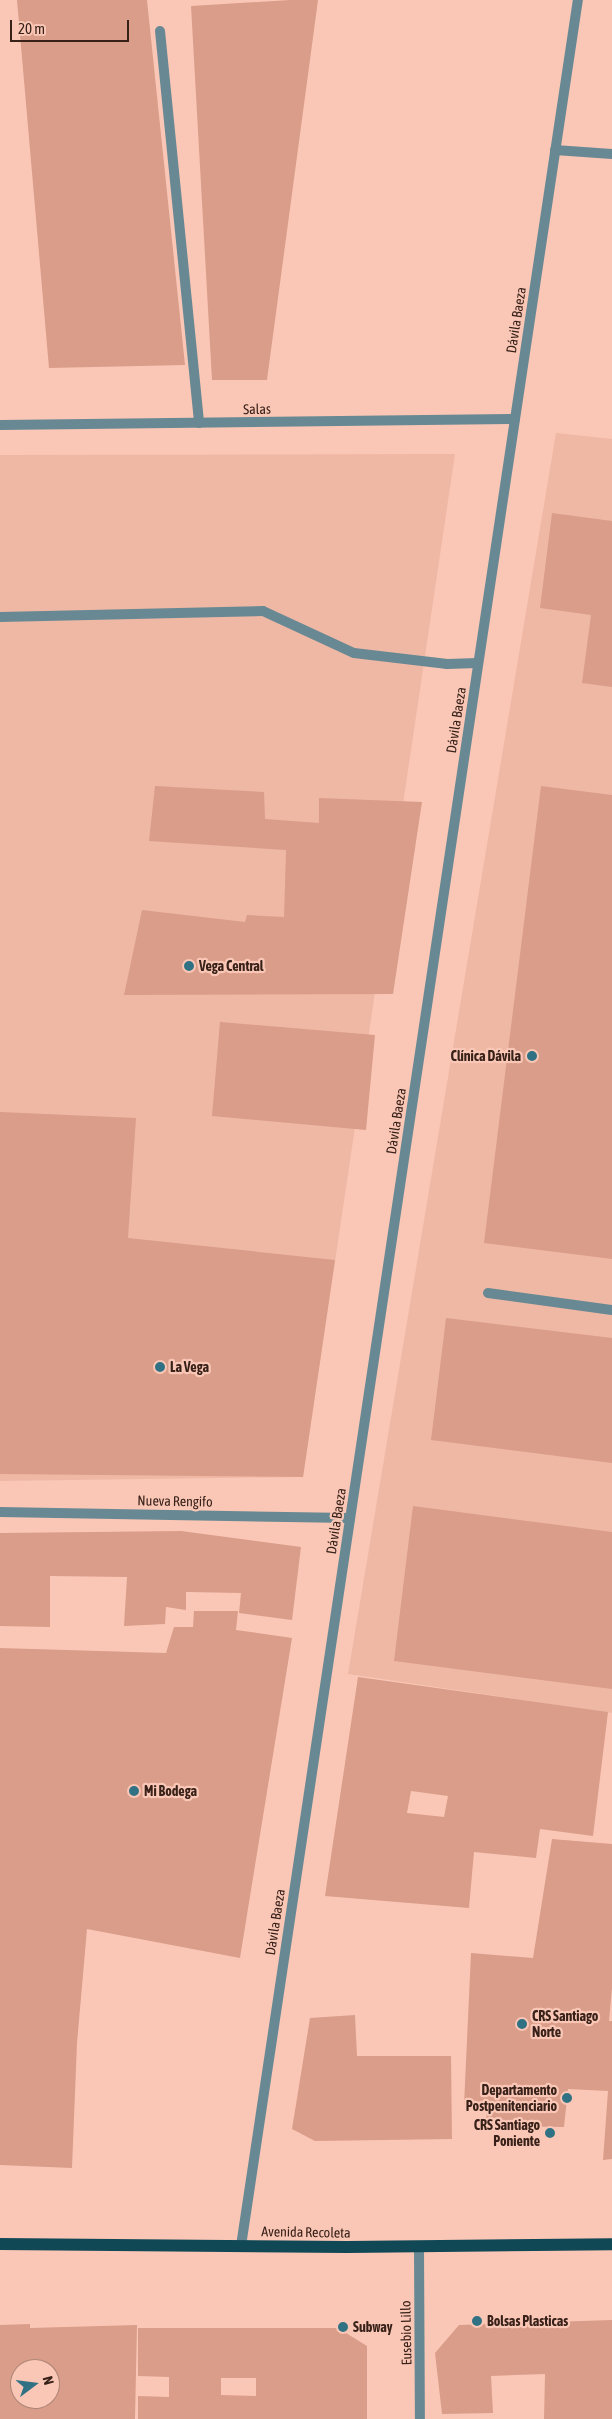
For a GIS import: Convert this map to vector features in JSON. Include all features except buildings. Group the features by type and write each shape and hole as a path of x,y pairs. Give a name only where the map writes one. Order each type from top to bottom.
{"main road":[{"name":"Avenida Recoleta","path":"0,2244 419,2247 612,2244"}],"street":[{"name":"Dávila Baeza","path":"241,2246 578,0"},
{"path":"160,31 199,423"},
{"path":"556,150 612,154"},
{"name":"Salas","path":"0,425 514,420"},
{"path":"0,617 263,611 354,653 446,664 478,663"},
{"path":"488,1293 612,1310"},
{"name":"Nueva Rengifo","path":"0,1512 350,1518"},
{"name":"Eusebio Lillo","path":"419,2247 420,2419"}],"shaded area":[{"name":"Clínica Dávila","path":"556,433 612,439 612,1713 348,1674"},
{"name":"Vega Central","path":"455,454 303,1477 0,1481 0,455"}],"place":[{"name":"Vega Central","path":"189,966"},
{"name":"Clínica Dávila","path":"532,1056"},
{"name":"La Vega","path":"160,1367"},
{"name":"Mi Bodega","path":"134,1791"},
{"name":"CRS Santiago Norte","path":"522,2024"},
{"name":"Departamento Postpenitenciario","path":"567,2098"},
{"name":"CRS Santiago Poniente","path":"550,2133"},
{"name":"Bolsas Plasticas","path":"477,2321"},
{"name":"Subway","path":"343,2327"}]}
